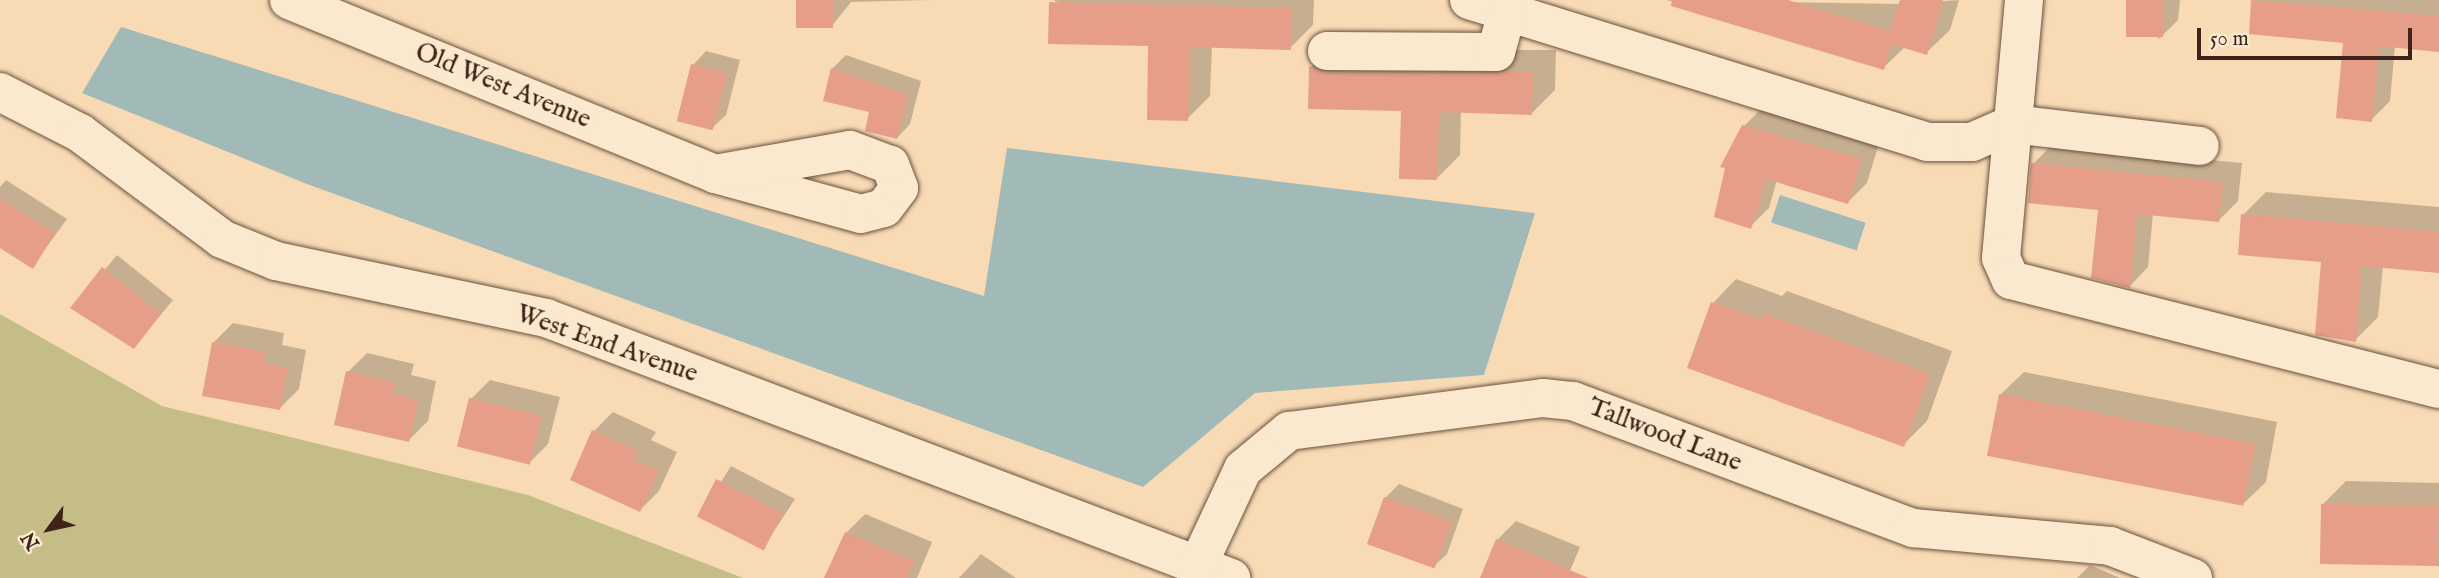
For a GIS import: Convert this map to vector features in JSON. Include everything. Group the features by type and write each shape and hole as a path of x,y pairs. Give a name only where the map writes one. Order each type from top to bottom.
{"street":[{"name":"Old West Avenue","path":"289,0 715,174"},
{"path":"1469,0 1927,142 1972,142 2012,124 2200,146"},
{"path":"2024,0 2000,258 2018,287 2439,389"},
{"path":"1327,51 1496,52 1507,12"},
{"name":"West End Avenue","path":"0,92 80,133 222,239 276,261 546,318 1215,572"},
{"name":"Tallwood Lane","path":"1215,572 1243,469 1289,430 1543,398 1573,401 1913,528 2110,545 2193,578"}],"shaded area":[{"path":"0,314 162,406 528,495 743,578 0,578"}],"water":[{"path":"121,27 984,296 1007,148 1535,213 1484,375 1255,393 1143,487 307,184 82,93"},
{"path":"1780,195 1866,223 1857,250 1771,223"}],"building":[{"path":"796,0 833,0 833,28 796,28"},
{"path":"1672,0 1788,0 1890,31 1900,0 1943,0 1927,55 1891,44 1884,70 1671,6"},
{"path":"2126,0 2163,0 2163,37 2126,37"},
{"path":"2251,0 2439,16 2439,52 2379,46 2372,122 2336,118 2343,43 2249,34"},
{"path":"1049,2 1292,8 1291,50 1190,47 1188,121 1147,120 1148,46 1048,44"},
{"path":"691,64 727,73 713,130 677,121"},
{"path":"1309,66 1327,73 1533,72 1532,115 1439,112 1437,180 1399,179 1401,111 1308,109"},
{"path":"831,68 908,95 897,139 865,131 869,112 823,101"},
{"path":"1742,125 1862,159 1848,204 1766,179 1751,229 1714,217 1725,168 1720,167"},
{"path":"2031,163 2223,182 2219,222 2137,214 2130,288 2091,278 2098,210 2028,203"},
{"path":"0,198 55,233 33,269 0,248"},
{"path":"2241,214 2439,232 2439,273 2362,266 2356,342 2315,335 2321,262 2238,255"},
{"path":"102,267 161,314 134,349 70,308"},
{"path":"1711,302 1761,319 1763,313 1930,374 1904,447 1687,368"},
{"path":"212,342 266,352 264,364 288,368 280,410 202,396"},
{"path":"346,371 396,383 393,394 418,400 409,442 334,425"},
{"path":"1999,394 2255,444 2243,506 1987,456"},
{"path":"469,398 542,416 530,465 457,447"},
{"path":"592,430 638,451 634,460 659,471 640,512 570,480"},
{"path":"716,479 783,513 764,550 697,516"},
{"path":"1384,497 1452,522 1435,569 1367,544"},
{"path":"2321,504 2439,506 2438,566 2320,564"},
{"path":"845,532 914,561 907,578 824,578"},
{"path":"1496,539 1589,578 1480,578"}]}
